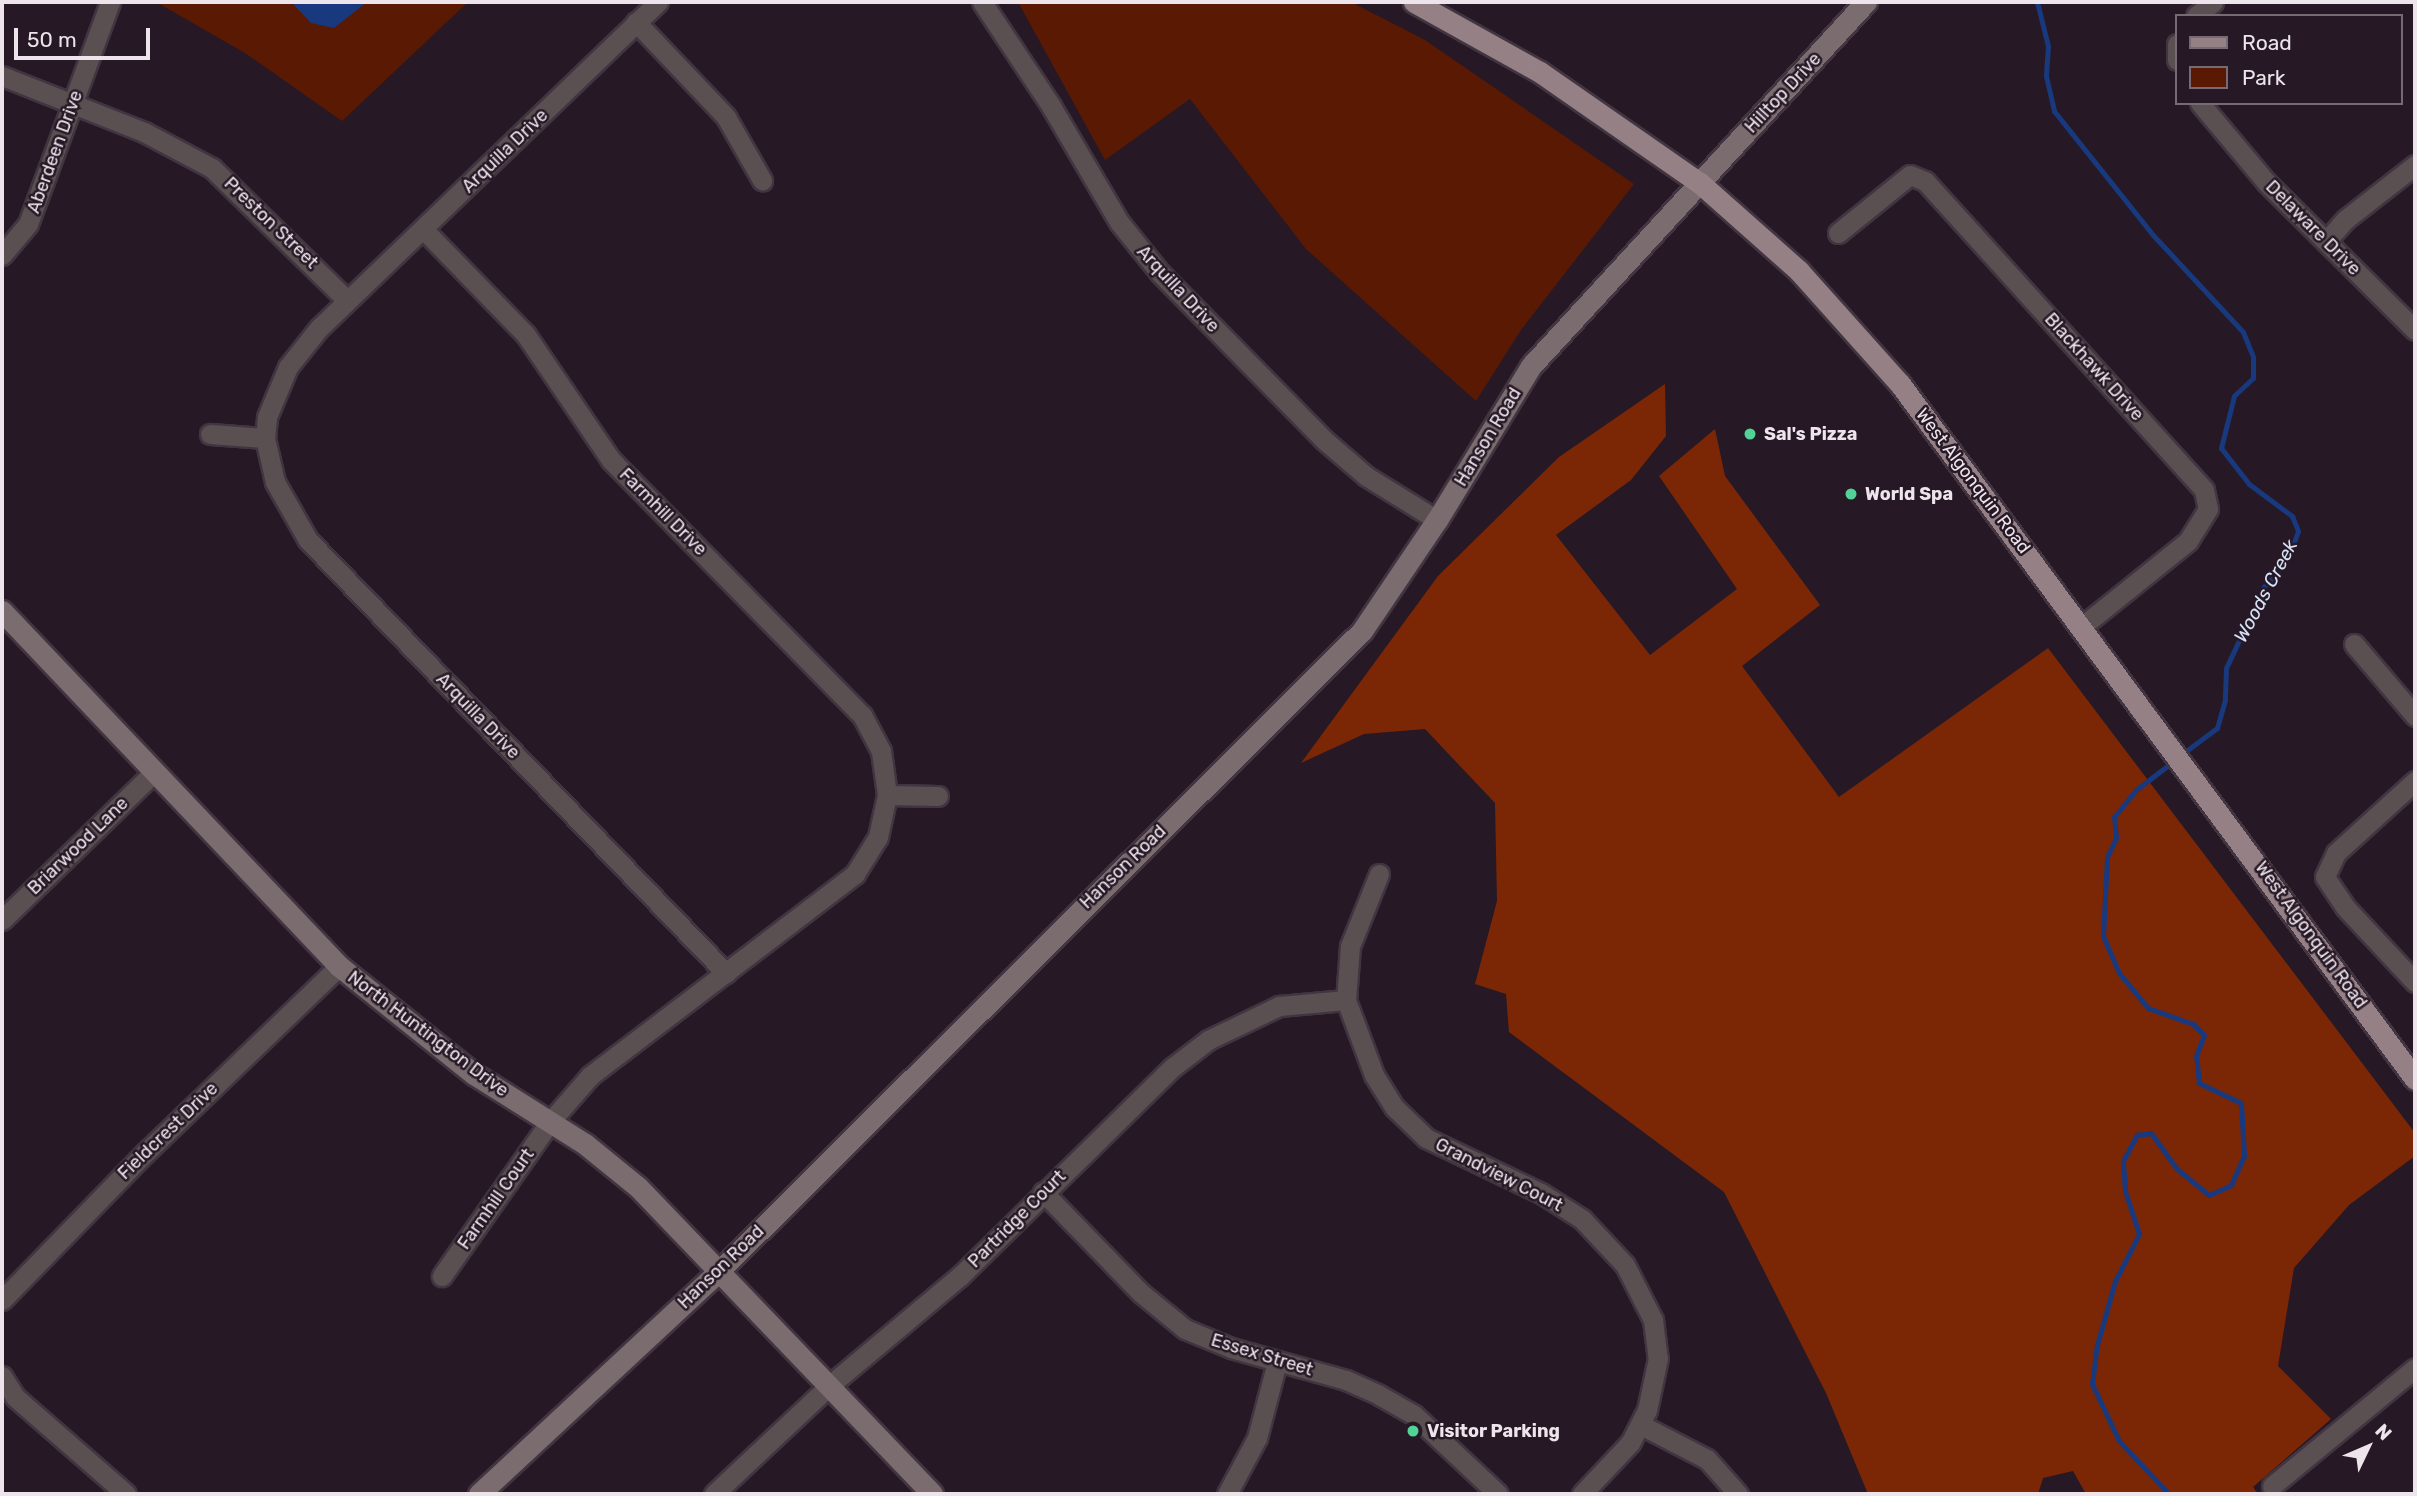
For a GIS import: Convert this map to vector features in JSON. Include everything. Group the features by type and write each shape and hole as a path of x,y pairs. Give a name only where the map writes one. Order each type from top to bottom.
{"main road":[{"name":"West Algonquin Road","path":"1414,2 1540,72 1700,183 1799,271 1900,384 2201,791 2281,891 2415,1079"}],"street":[{"name":"Aberdeen Drive","path":"2,255 29,224 110,2"},
{"name":"Arquilla Drive","path":"658,2 424,230 347,300 288,367 267,417 265,438 275,482 308,540 726,973"},
{"name":"Arquilla Drive","path":"982,2 1051,106 1119,222 1160,273 1323,439 1366,477 1437,520"},
{"name":"Hilltop Drive","path":"1700,183 1866,2"},
{"path":"2198,14 2213,2"},
{"path":"636,22 726,117 762,180"},
{"name":"Preston Street","path":"2,76 144,132 212,168 241,192 347,300"},
{"name":"Delaware Drive","path":"2202,105 2266,182 2415,330"},
{"path":"2327,240 2346,219 2415,165"},
{"name":"Blackhawk Drive","path":"1838,233 1910,175 1924,181 2204,490 2208,509 2188,541 2081,627"},
{"name":"Hanson Road","path":"479,1494 719,1271 1362,631 1437,520 1531,366 1700,183"},
{"name":"Farmhill Drive","path":"424,230 526,335 611,460 862,715 881,751 887,795 878,837 855,874 617,1053 565,1101 549,1122"},
{"path":"210,434 265,438"},
{"name":"North Huntington Drive","path":"2,611 338,966 474,1073 613,1164 830,1385 932,1494"},
{"path":"2354,645 2415,716"},
{"name":"Briarwood Lane","path":"2,920 154,772"},
{"path":"2415,781 2336,853 2325,877 2333,892 2415,982"},
{"path":"887,795 938,796"},
{"name":"Grandview Court","path":"1379,874 1350,946 1346,1000 1374,1075 1410,1124 1426,1138 1562,1206 1582,1219 1625,1265 1645,1298 1656,1337 1656,1376 1641,1425 1616,1460 1581,1494"},
{"name":"Fieldcrest Drive","path":"2,1300 145,1153 338,966"},
{"name":"Partridge Court","path":"714,1494 830,1385 960,1276 1043,1192 1208,1040 1279,1006 1346,1000"},
{"name":"Farmhill Court","path":"442,1276 549,1122"},
{"name":"Essex Street","path":"1043,1192 1142,1293 1185,1329 1277,1362 1346,1380 1414,1415 1498,1494"},
{"path":"1227,1494 1257,1438 1277,1362"},
{"path":"2272,1486 2415,1368"},
{"path":"2,1376 15,1397 125,1494"},
{"path":"1641,1425 1707,1459 1738,1494"}],"green space":[{"path":"156,2 468,2 342,121 245,53"},
{"path":"1018,2 1351,2 1425,40 1634,184 1521,330 1476,401 1306,249 1190,99 1105,160"}],"shaded area":[{"path":"1665,384 1666,436 1631,480 1556,535 1650,655 1737,589 1659,476 1715,429 1725,476 1820,605 1742,666 1839,797 2048,648 2415,1133 2415,1156 2349,1205 2294,1268 2278,1366 2331,1419 2253,1487 2258,1494 2086,1494 2073,1471 2043,1478 2038,1494 1868,1494 1826,1393 1724,1192 1509,1032 1506,994 1475,984 1497,901 1495,803 1425,729 1364,734 1301,763 1438,576 1559,457"}],"water":[{"path":"291,2 367,2 334,28 311,23"}],"waterway":[{"name":"Woods Creek","path":"2037,2 2048,46 2046,76 2054,111 2153,235 2243,332 2253,357 2253,378 2234,396 2221,448 2249,484 2292,516 2298,531 2288,559 2264,587 2226,668 2225,700 2217,728 2182,754"},
{"name":"Woods Creek","path":"2169,1494 2119,1441 2092,1384 2097,1345 2115,1281 2139,1234 2125,1191 2123,1161 2137,1135 2151,1133 2177,1169 2209,1195 2231,1185 2244,1156 2241,1103 2199,1083 2196,1056 2204,1035 2193,1024 2148,1008 2119,973 2103,936 2107,857 2116,838 2114,817 2137,789 2175,760"}],"place":[{"name":"Sal's Pizza","path":"1750,434"},
{"name":"World Spa","path":"1851,494"},
{"name":"Visitor Parking","path":"1413,1431"}]}
